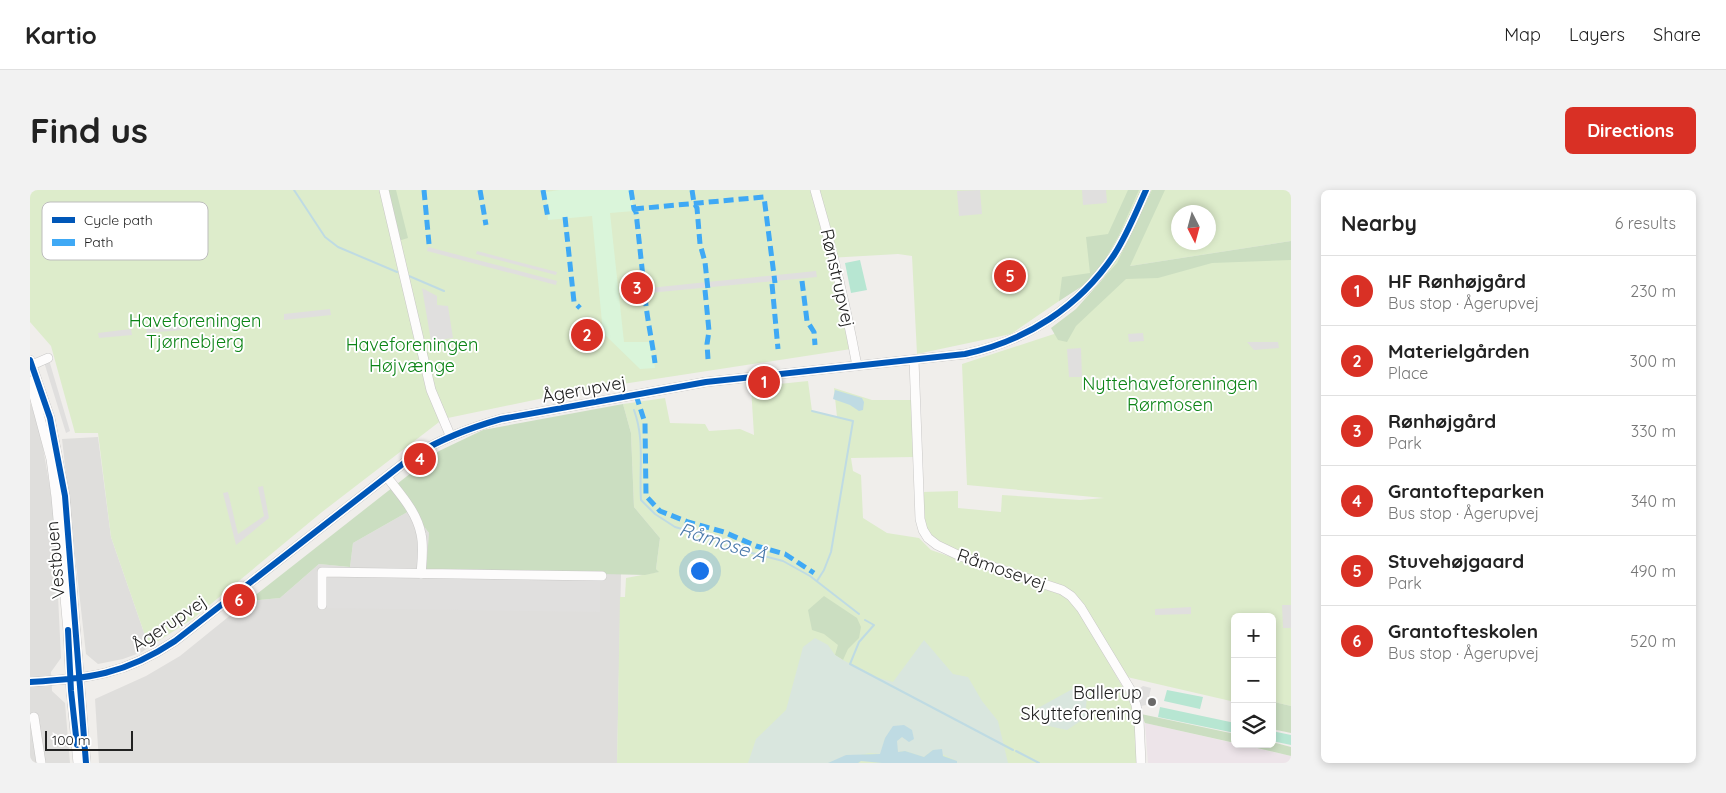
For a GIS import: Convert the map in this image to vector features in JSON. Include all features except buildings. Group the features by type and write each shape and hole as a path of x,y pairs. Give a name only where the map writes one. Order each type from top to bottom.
{"street":[{"path":"384,190 431,390 450,435"},
{"name":"Rønstrupvej","path":"816,190 845,299 857,366"},
{"name":"Ågerupvej","path":"30,682 80,678 124,669 151,656 175,641 413,456 450,435 501,419 697,384 914,360 986,349 1025,334 1044,324 1066,308 1099,275 1125,236 1146,190"},
{"path":"31,363 48,358"},
{"name":"Råmosevej","path":"914,360 920,518 923,530 928,538 937,545 960,556 1062,590 1071,596 1081,608 1130,689 1139,720 1141,763"},
{"name":"Vestbuen","path":"31,363 50,418 65,496 86,763"},
{"name":"Vestbuen","path":"30,381 51,459 56,498 78,763"},
{"path":"387,477 417,520 422,547 421,574"},
{"path":"322,605 322,572 602,576"},
{"path":"34,717 41,763"}],"shaded area":[{"path":"980,190 982,214 959,216 957,191"},
{"path":"1082,190 1106,190 1107,203 1083,205"},
{"path":"428,247 557,281 556,285 427,251"},
{"path":"477,251 557,272 556,275 476,254"},
{"path":"816,271 817,277 649,293 649,288"},
{"path":"422,288 437,296 437,305 448,306 453,338 431,341"},
{"path":"330,309 331,315 284,320 284,314"},
{"path":"231,320 232,326 205,328 204,323"},
{"path":"181,325 182,330 147,333 146,328"},
{"path":"131,329 132,335 99,338 98,333"},
{"path":"1143,333 1144,341 1129,342 1128,334"},
{"path":"1247,342 1278,342 1279,348 1254,350"},
{"path":"1081,348 1082,377 1069,377 1067,349"},
{"path":"49,360 70,431 66,433 44,362"},
{"path":"30,402 40,430 54,512 61,658 51,672 52,691 65,703 70,763 30,763"},
{"path":"98,437 111,537 149,647 142,652 123,659 98,664 86,654 62,439"},
{"path":"263,486 269,518 236,545 223,493 228,492 238,534 264,516 258,487"},
{"path":"411,510 429,533 427,570 621,574 617,763 99,763 95,699 146,676 180,656 248,601 280,598 319,564 350,567 353,543"},
{"path":"326,576 600,580 600,612 325,608"},
{"path":"1282,605 1291,605 1291,628 1283,628"},
{"path":"1191,607 1191,614 1155,615 1155,609"},
{"path":"815,638 828,645 835,655 843,660 875,677 893,682 924,640 953,674 968,677 982,701 998,721 1008,763 957,763 957,761 933,750 924,757 905,751 898,752 896,741 912,730 885,738 881,754 869,753 828,763 748,763 756,739 786,710 803,647"},
{"path":"1143,686 1151,688 1146,705 1141,706 1139,709 1132,690 1136,691"},
{"path":"1076,687 1087,696 1085,718 1067,730 1044,725 1038,708"},
{"path":"1145,723 1231,742 1231,748 1256,748 1291,756 1291,763 1148,763"}],"green space":[{"path":"30,190 1291,190 1291,241 1130,266 1078,288 1011,334 917,354 912,256 898,254 828,258 851,349 577,391 443,419 322,512 194,618 149,647 111,537 98,433 75,433 51,346 30,322"},
{"path":"387,190 396,190 408,238 398,241"},
{"path":"559,190 630,190 634,211 610,213 624,342 650,342 655,368 640,369 603,333 592,216 548,220 546,192"},
{"path":"1128,190 1139,190 1119,235 1097,274 1059,301 1062,277 1090,273 1086,237 1108,234"},
{"path":"1152,190 1165,190 1130,266 1291,241 1291,260 1212,263 1158,278 1126,279 1076,326 1067,342 1058,340 1051,328 1076,309 1117,263"},
{"name":"Nyttehaveforeningen Rørmosen","path":"1291,252 1291,706 1276,702 1276,613 1231,613 1231,701 1127,677 1072,594 939,543 928,530 923,520 922,492 958,491 958,508 1001,512 1002,495 1080,500 1104,498 967,485 962,364 1054,334 1122,275"},
{"path":"860,260 867,290 851,293 845,263"},
{"path":"808,381 812,411 837,417 834,388 872,400 912,400 914,457 851,458 853,471 861,475 863,518 887,533 919,538 931,550 1062,595 1069,600 1079,611 1133,705 1136,721 1138,763 617,763 620,597 625,597 626,578 658,572 656,569 660,538 634,507 631,433 623,404 665,398 670,423 705,424 709,431 740,429 754,435 751,387"},
{"path":"623,404 631,433 634,507 660,538 656,569 659,572 645,575 426,570 429,533 411,510 353,543 350,567 319,564 280,598 248,601 439,451 483,430"},
{"path":"824,596 857,618 861,627 859,638 848,649 843,660 835,655 838,645 824,634 812,630 808,610"},
{"path":"1167,690 1203,697 1200,709 1164,701"},
{"path":"1276,702 1291,706 1291,733 1276,730"},
{"path":"1160,707 1231,722 1231,732 1158,717"},
{"path":"1141,714 1231,733 1231,742 1145,723"},
{"path":"1276,732 1291,735 1291,745 1276,742"},
{"path":"1276,743 1291,747 1291,756 1257,748 1276,748"}],"water":[{"path":"835,390 862,398 864,402 863,410 859,411 850,405 833,399"},
{"path":"904,725 912,730 914,739 909,742 902,737 897,741 898,752 905,751 924,757 933,750 942,749 943,756 957,761 957,763 882,763 861,761 858,763 828,763 846,755 880,754 885,738 893,726"}],"waterway":[{"name":"Råmose Å","path":"294,190 325,237 338,247 397,272"},
{"name":"Råmose Å","path":"409,276 444,291"},
{"name":"Råmose Å","path":"634,410 641,443 641,500 655,514 675,527 718,539 752,553 783,561 810,576 859,614"},
{"path":"812,411 853,421 831,552 824,570 817,581"},
{"name":"Råmose Å","path":"865,620 874,625 859,642 850,664 1013,750"},
{"name":"Råmose Å","path":"1016,751 1039,763"}],"marked path":[{"path":"424,190 429,244"},
{"path":"480,190 486,225"},
{"path":"543,190 548,218"},
{"path":"631,190 636,212 645,296 650,295"},
{"path":"692,190 694,203 697,208 700,244 705,262 708,290"},
{"path":"634,209 764,197 775,283"},
{"path":"565,217 574,302 580,308"},
{"path":"802,281 807,321 814,332 815,345"},
{"path":"772,284 778,349"},
{"path":"705,290 709,331 707,344 708,359"},
{"path":"645,296 655,363"},
{"path":"636,395 645,423 646,496 660,511 688,522 724,532 756,546 785,554 814,573"}],"cycle path":[{"path":"30,682 71,679 106,673 123,668 157,652 175,641 413,456 445,439 478,426 501,419 706,382 965,354 987,348 1030,331 1068,306 1100,274 1123,240 1146,190"},
{"path":"30,360 50,418 65,496 86,763"},
{"path":"68,630 71,691 77,745"}],"place":[{"name":"Stuvehøjgaard","path":"1010,276"},
{"name":"Rønhøjgård","path":"637,288"},
{"name":"Materielgården","path":"587,335"},
{"name":"HF Rønhøjgård","path":"764,382"},
{"name":"Grantofteparken","path":"420,459"},
{"name":"Grantofteskolen","path":"239,600"},
{"name":"Ballerup Skytteforening","path":"1152,702"}],"park label":[{"name":"Haveforeningen Tjørnebjerg","path":"195,330"},
{"name":"Haveforeningen Højvænge","path":"412,354"}]}
